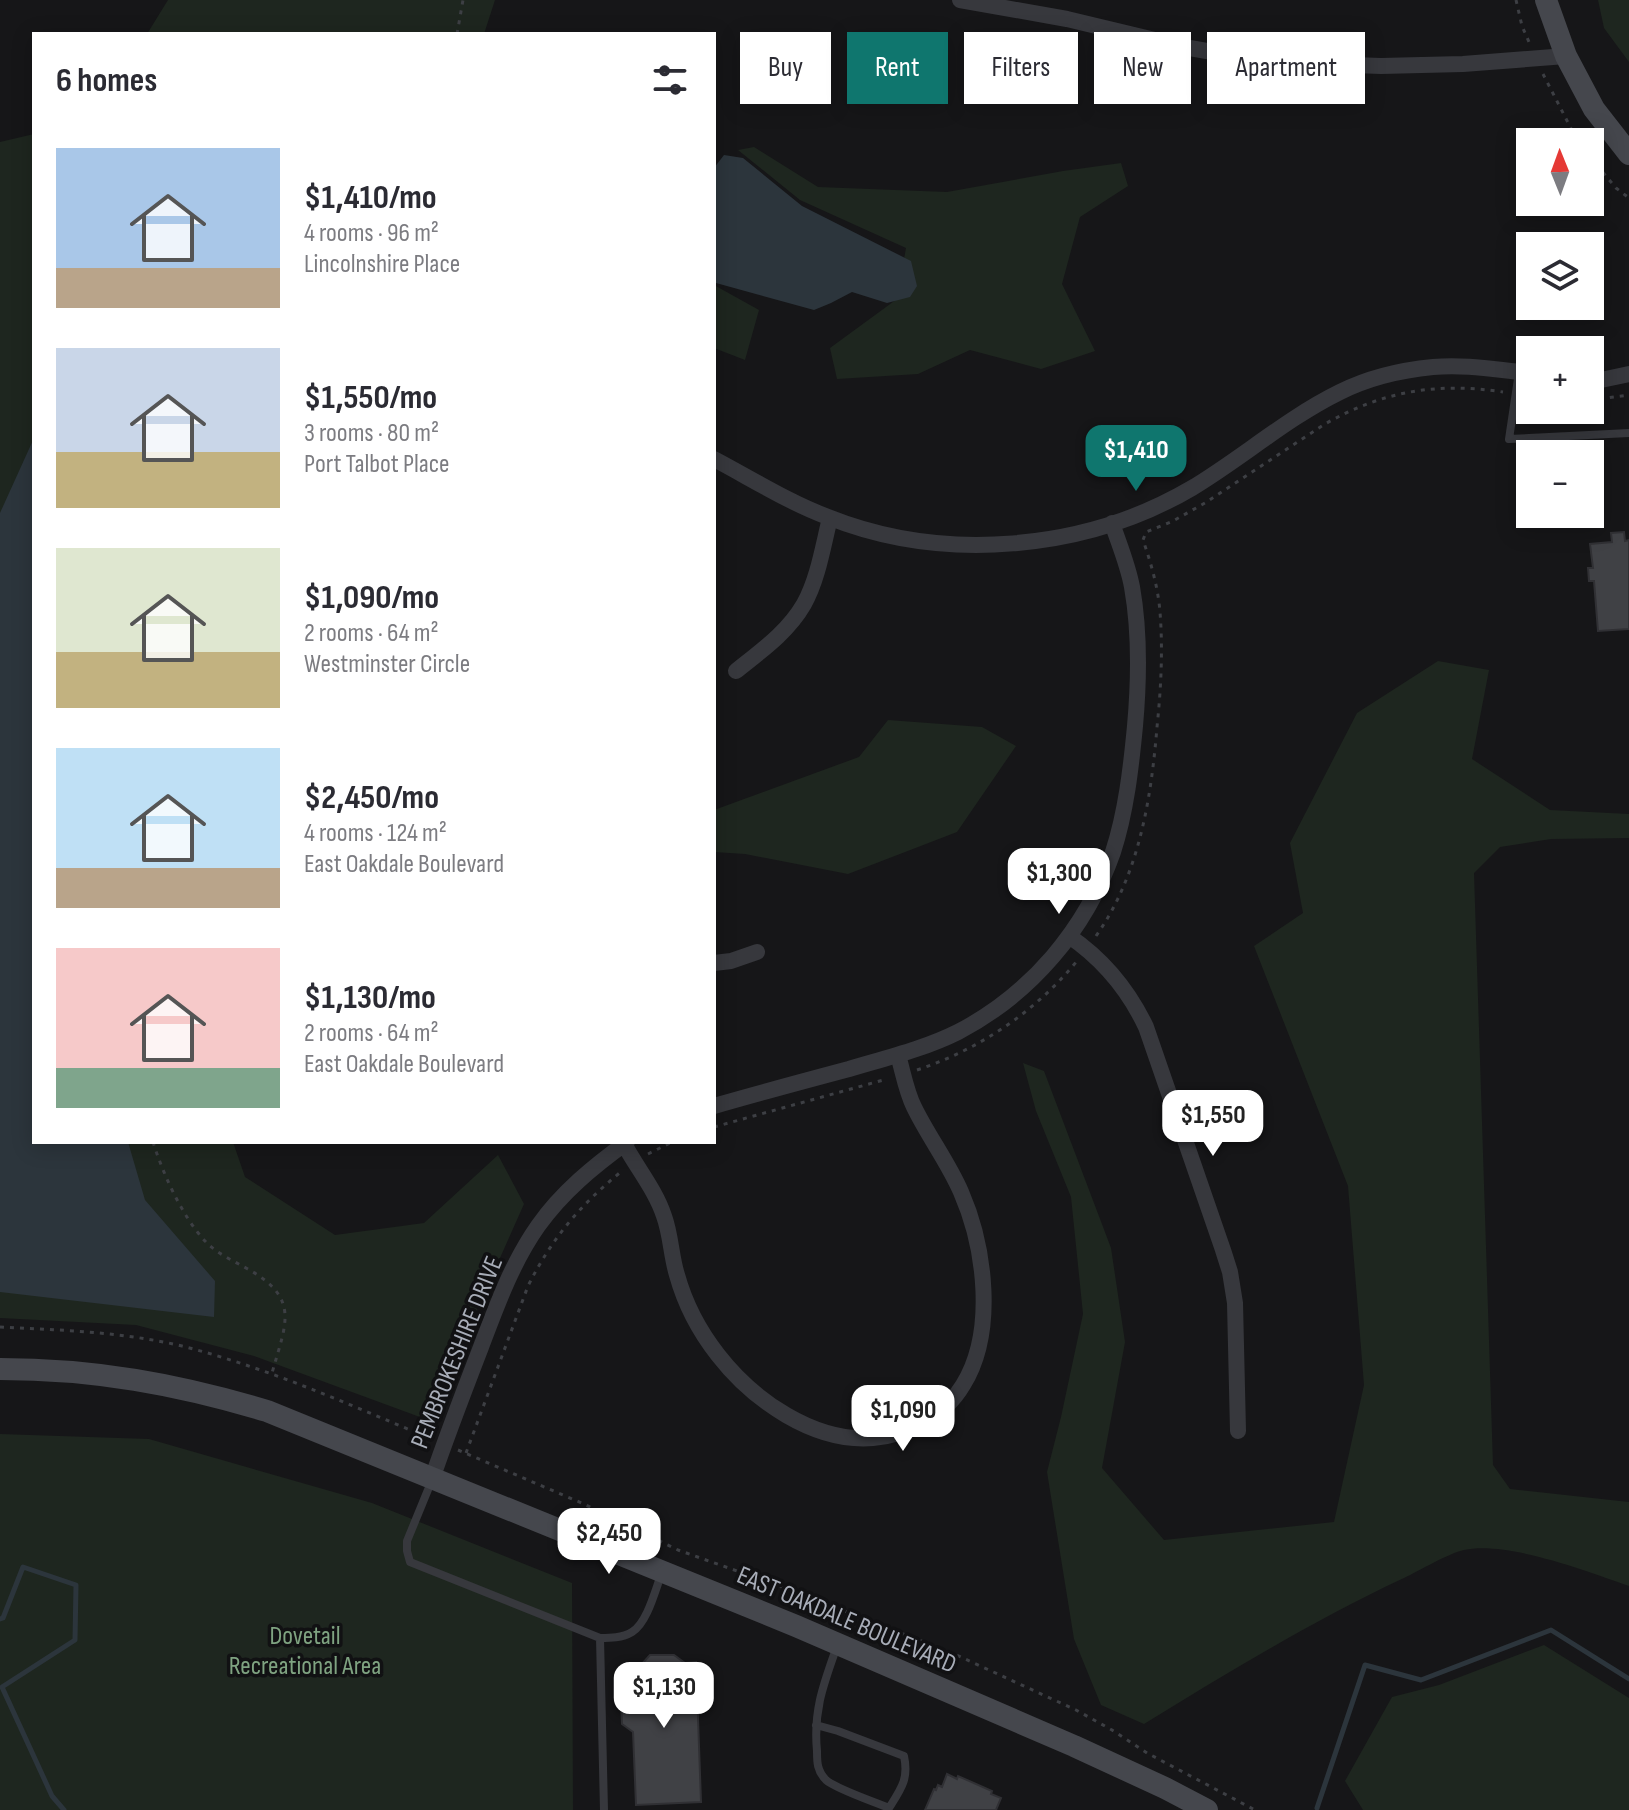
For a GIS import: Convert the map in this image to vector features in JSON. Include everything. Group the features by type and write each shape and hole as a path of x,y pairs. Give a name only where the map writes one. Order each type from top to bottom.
{"main road":[{"path":"1546,0 1566,56 1594,109 1629,154"},
{"name":"EAST OAKDALE BOULEVARD","path":"0,1369 56,1370 163,1383 267,1411 796,1626 1074,1746 1207,1810"}],"street":[{"path":"960,0 1067,19 1184,47 1296,63 1381,66 1463,64 1566,56"},
{"path":"716,460 782,498 873,532 948,544 1039,540 1083,532 1153,507 1192,488 1283,426 1340,392 1378,377 1433,367 1474,366 1516,372"},
{"path":"1604,379 1629,374"},
{"path":"736,671 772,642 804,604 812,586 830,518"},
{"path":"716,1105 898,1055 957,1032 1011,998 1035,977 1069,936 1097,890 1113,849 1132,759 1137,705 1135,607 1131,583 1112,523"},
{"path":"1069,936 1101,961 1119,981 1146,1027 1223,1250 1235,1303 1238,1431"},
{"path":"716,963 757,952"},
{"path":"626,1144 657,1197 665,1218 677,1275 689,1307 718,1356 741,1381 783,1412 813,1428 839,1436 862,1439 908,1431 929,1420 959,1392 977,1356 983,1306 979,1256 963,1195 915,1108 898,1055"},
{"name":"PEMBROKESHIRE DRIVE","path":"432,1479 507,1280 521,1252 558,1201 588,1171 624,1144"}],"lane":[{"path":"1516,394 1509,439 1629,433"},
{"path":"432,1479 407,1541 410,1562 600,1638 616,1638 632,1632 643,1621 662,1572"},
{"path":"600,1638 604,1810"},
{"path":"816,1725 904,1756 907,1769 903,1786 889,1808 828,1782 818,1769 816,1725 816,1710 837,1645"}],"path":[{"path":"457,32 463,0"},
{"path":"1604,174 1629,198"},
{"path":"716,1126 903,1074 946,1059 996,1035 1063,977 1101,929 1139,845 1148,802 1158,715 1160,610 1143,540 1146,532 1205,503 1325,424 1371,402 1419,390 1443,388 1466,387 1516,394"},
{"path":"1604,398 1629,395"},
{"path":"154,1144 182,1207 205,1241 275,1287 284,1309 285,1327 272,1373"},
{"path":"466,1453 528,1286 556,1237 590,1198 634,1161 668,1144"},
{"path":"0,1327 89,1331 179,1346 272,1373 584,1504 678,1550 952,1653 1076,1710 1147,1753 1255,1810"}],"green space":[{"path":"168,0 495,0 485,32 148,32"},
{"path":"1598,0 1629,0 1629,62 1604,28"},
{"path":"32,134 32,1144 234,1144 245,1177 335,1235 424,1223 498,1155 524,1204 428,1420 254,1356 136,1325 0,1318 0,142"},
{"path":"754,147 818,187 947,192 1121,163 1128,186 1080,217 1062,284 1095,351 1041,369 970,350 918,374 837,379 830,348 897,299 906,248 800,200 738,150"},
{"path":"716,286 759,310 745,360 716,349"},
{"path":"1438,661 1489,670 1472,759 1550,810 1629,814 1629,838 1551,839 1500,847 1474,873 1493,1465 1510,1489 1629,1502 1629,1586 1524,1553 1482,1548 1464,1550 1442,1558 1305,1629 1144,1724 1101,1705 1074,1639 1047,1472 1083,1314 1071,1197 1036,1111 1023,1063 1044,1071 1111,1248 1125,1342 1102,1468 1164,1540 1334,1522 1364,1385 1348,1186 1254,946 1303,913 1290,843 1357,713"},
{"path":"888,720 982,727 1016,746 957,832 848,874 745,854 716,852 716,809 859,757"},
{"name":"Dovetail Recreational Area","path":"0,1434 149,1439 372,1503 572,1583 573,1810 0,1810"},
{"path":"1544,1645 1629,1698 1629,1810 1363,1810 1345,1781 1392,1697 1439,1685"}],"shaded area":[{"path":"724,155 743,158 802,206 911,261 917,286 910,297 887,303 852,292 814,310 716,283 716,165"},
{"path":"32,442 32,1144 129,1144 145,1200 215,1281 214,1317 0,1292 0,513"}],"building":[{"path":"1624,532 1625,541 1629,540 1629,629 1598,631 1594,581 1589,581 1588,568 1593,568 1590,544 1612,542 1611,533"},
{"path":"650,1655 674,1655 685,1663 696,1662 701,1802 636,1805 633,1732 622,1724 621,1698 632,1687 631,1665 641,1665"},
{"path":"947,1774 992,1791 991,1794 1001,1798 996,1810 925,1810 934,1789 938,1785 942,1787"}],"waterway":[{"path":"0,1619 23,1567 76,1585 75,1640 2,1687 52,1796 64,1810"},
{"path":"1317,1808 1365,1665 1421,1680 1551,1630 1629,1679"}]}
